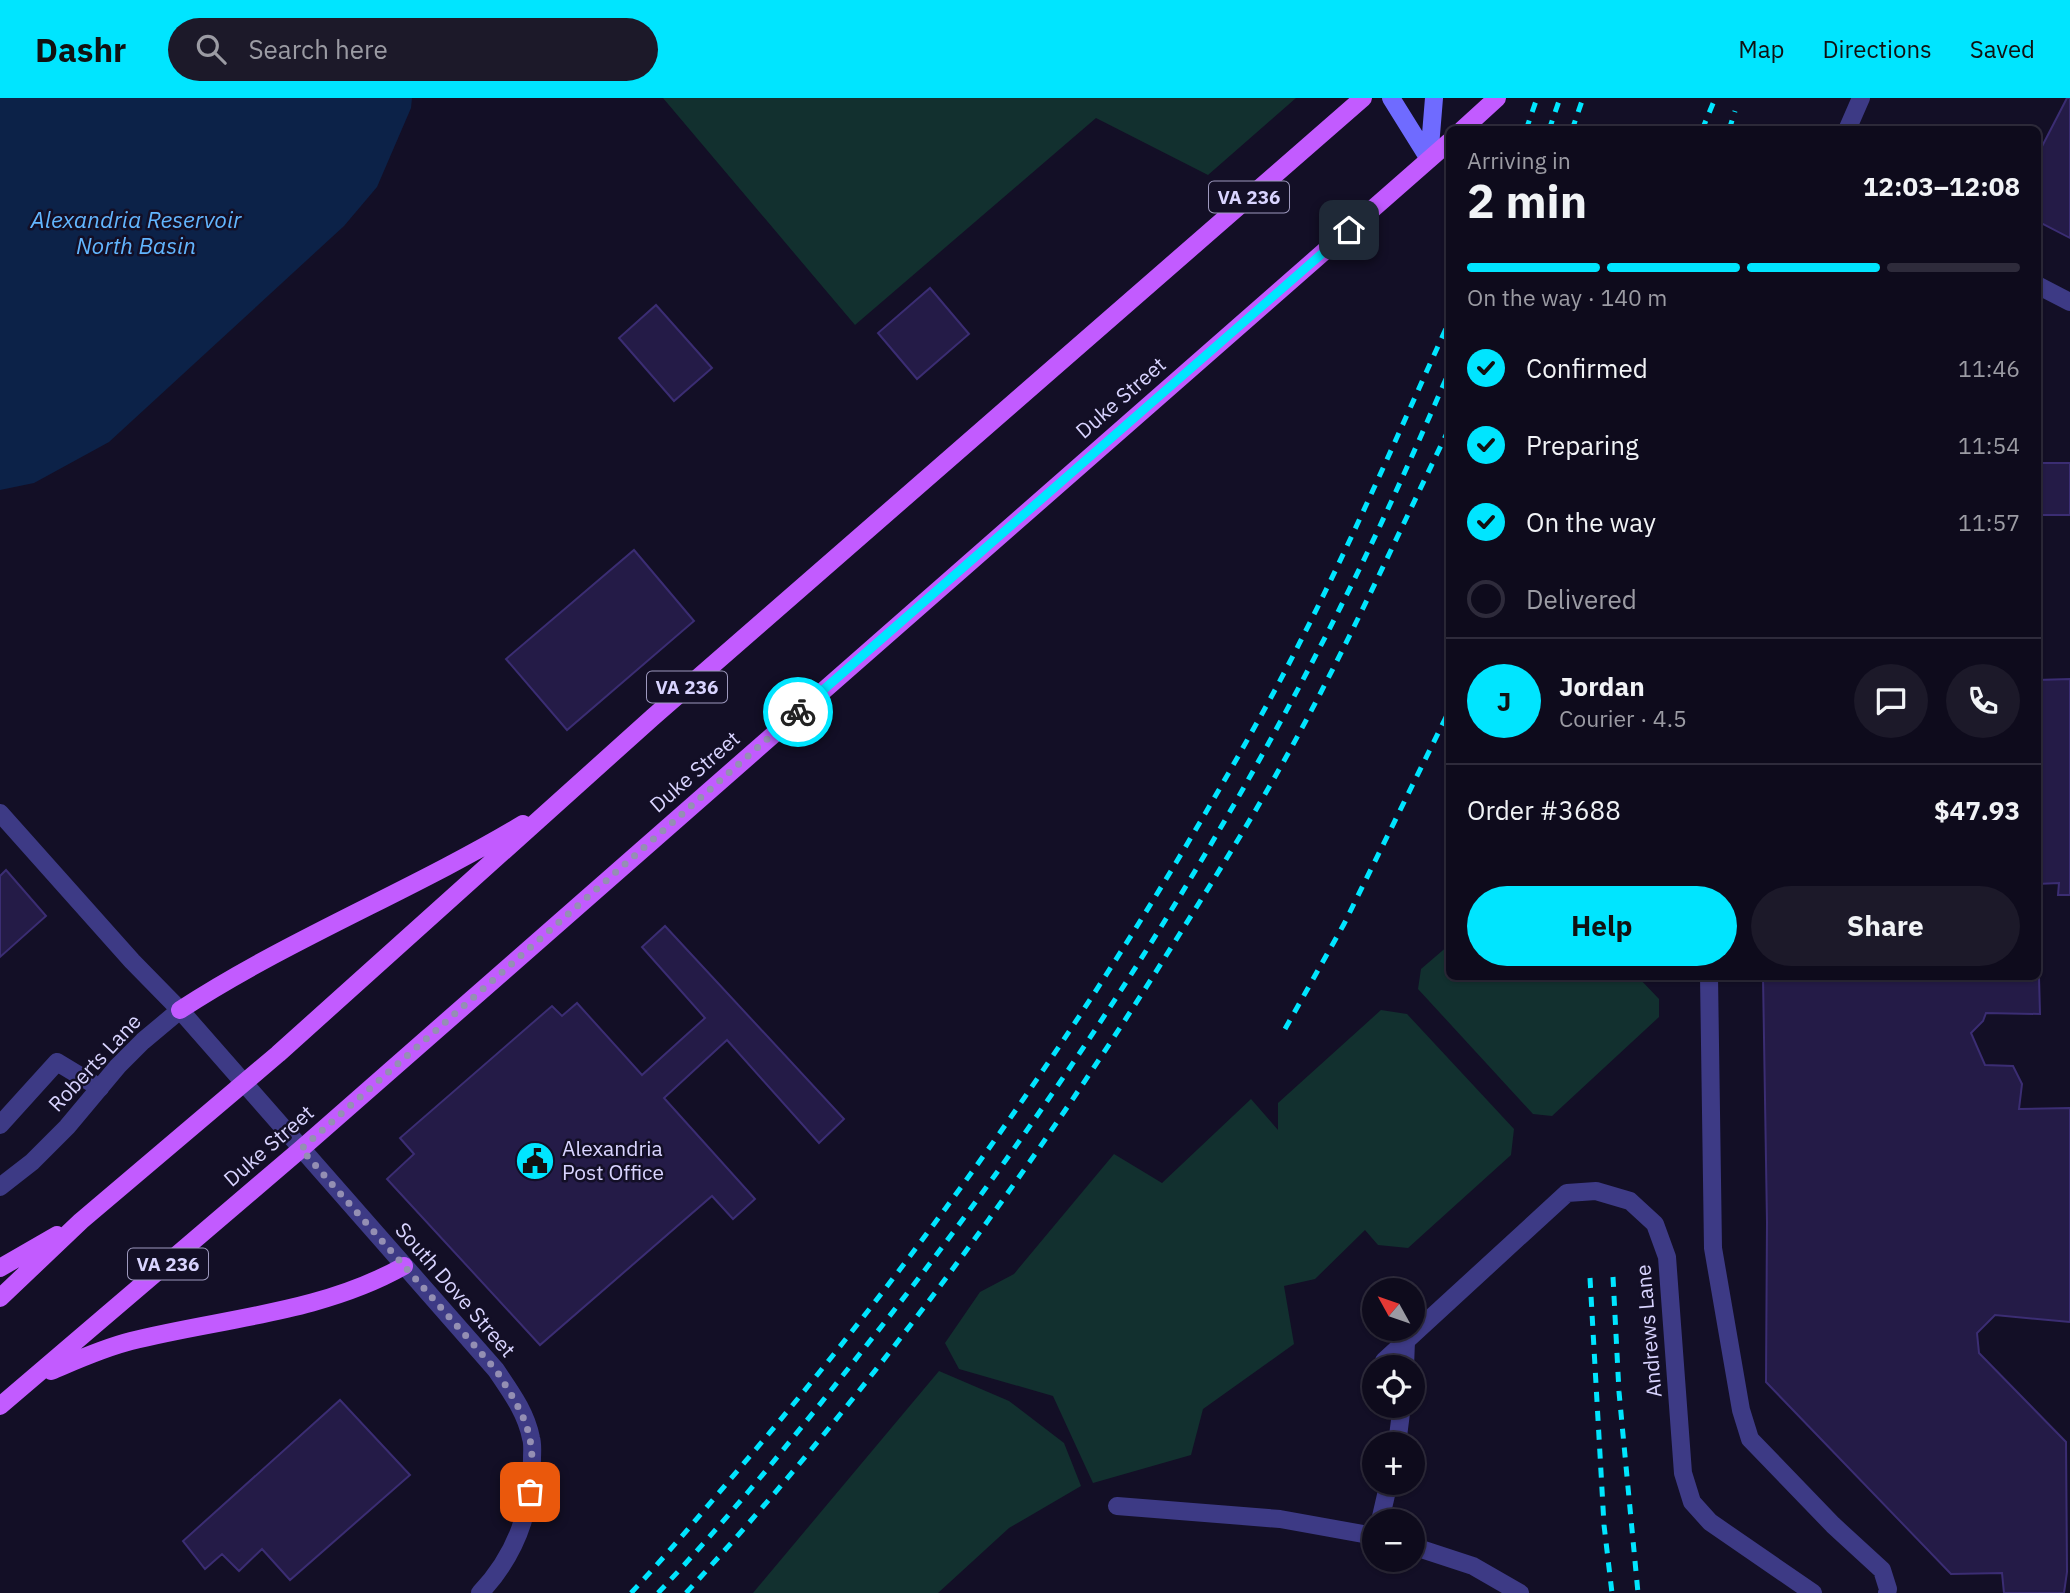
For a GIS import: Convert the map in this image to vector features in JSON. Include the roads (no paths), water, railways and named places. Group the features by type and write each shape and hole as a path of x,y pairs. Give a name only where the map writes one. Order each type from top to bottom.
{"main road":[{"name":"VA 236","path":"0,1298 81,1221 244,1084 653,717 1363,98"},
{"path":"1466,126 1497,98"},
{"name":"Duke Street","path":"0,1406 301,1149 1446,145"},
{"path":"180,1010 228,979 457,863 559,802"},
{"path":"0,1268 81,1221"},
{"path":"35,1378 133,1340 346,1293 404,1266"}],"street":[{"path":"1391,98 1429,159"},
{"path":"1429,159 1434,98"},
{"path":"1849,126 1861,98"},
{"path":"2041,287 2070,302"},
{"path":"0,813 180,1010 301,1149"},
{"path":"1709,980 1713,1248 1741,1410 1750,1439 1833,1525 1882,1570 1887,1593"},
{"name":"Roberts Lane","path":"0,1187 32,1162 67,1127 143,1041 180,1010"},
{"path":"0,1125 57,1062 100,1087"},
{"name":"South Dove Street","path":"301,1149 496,1370 522,1411 532,1439 528,1509 521,1530 491,1582 480,1593"},
{"name":"Andrews Lane","path":"1425,1324 1567,1194 1597,1191 1630,1201 1655,1224 1667,1257 1683,1473 1692,1502 1710,1522 1813,1593"},
{"path":"1405,1355 1406,1341"},
{"name":"Andrews Lane","path":"1391,1355 1406,1341"},
{"path":"1117,1506 1280,1519 1362,1534"},
{"path":"1425,1550 1473,1566 1520,1593"}],"water":[{"name":"Alexandria Reservoir North Basin","path":"0,98 412,98 411,108 377,187 344,226 109,442 34,483 0,490"}],"railway":[{"path":"1527,126 1537,98"},
{"path":"1550,126 1560,98"},
{"path":"1573,126 1583,98"},
{"path":"1704,126 1714,101"},
{"path":"1730,126 1735,111"},
{"path":"631,1593 756,1449 894,1278 1023,1100 1084,1009 1200,823 1281,679 1356,527 1446,329"},
{"path":"658,1593 765,1472 934,1259 999,1170 1123,988 1237,800 1290,704 1370,548 1446,379"},
{"path":"686,1593 813,1448 874,1373 990,1218 1099,1059 1222,865 1290,750 1352,631 1446,435"},
{"path":"1285,1029 1344,924 1446,717"},
{"path":"1613,1277 1619,1392 1638,1593"},
{"path":"1590,1278 1604,1525 1612,1593"}],"place":[{"name":"Alexandria Post Office","path":"535,1161"}]}
